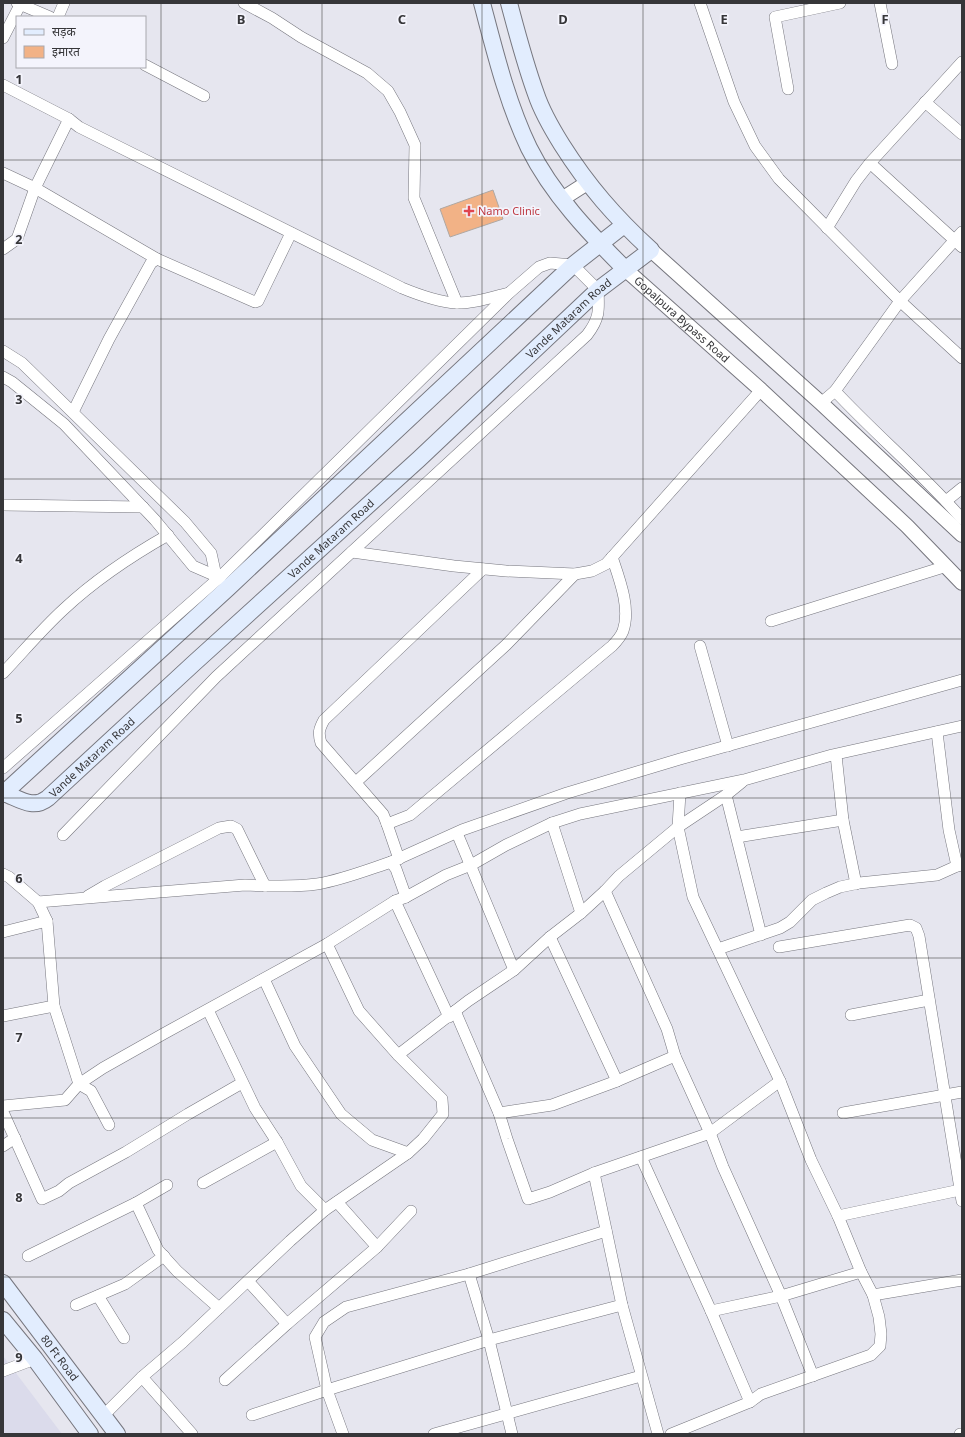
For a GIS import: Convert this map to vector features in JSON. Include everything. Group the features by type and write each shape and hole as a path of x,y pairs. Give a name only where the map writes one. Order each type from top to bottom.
{"main road":[{"name":"Gopalpura Bypass Road","path":"482,3 508,99 530,148 555,191 599,244 625,269"},
{"path":"509,3 536,95 554,132 587,183 624,225 651,250"},
{"name":"Vande Mataram Road","path":"624,225 573,265 221,581 4,793 33,804 40,803 48,798 419,459 598,290 651,250"},
{"name":"80 Ft Road","path":"3,1283 117,1434"},
{"name":"80 Ft Road","path":"3,1320 90,1434"}],"street":[{"path":"58,16 64,3"},
{"path":"244,3 272,18 301,37 367,73 388,91 400,112 415,145 414,198 457,303"},
{"path":"700,3 734,102 755,146 779,179 900,301 962,358"},
{"path":"788,89 775,17 840,3"},
{"path":"880,3 892,64"},
{"path":"3,38 18,4 48,16"},
{"path":"827,228 856,181 870,163 962,62"},
{"path":"146,66 204,96"},
{"path":"3,85 69,119 79,127 402,288 424,297 457,303 510,293"},
{"path":"925,102 962,134"},
{"path":"3,249 17,239 35,188 69,119"},
{"path":"821,403 835,391 900,301 960,239 870,163"},
{"path":"3,172 35,188 157,259 255,302 258,301 291,233"},
{"path":"562,199 587,183"},
{"path":"651,250 821,403 962,535"},
{"path":"73,412 109,340 151,263 157,259"},
{"path":"3,768 221,581 510,293 538,267 550,263 573,265 598,290 600,311 594,326 587,334 216,677 63,835"},
{"name":"Gopalpura Bypass Road","path":"625,269 761,390 908,526 962,583"},
{"path":"3,351 22,363 185,522 211,553 221,581"},
{"path":"3,377 12,382 64,424 168,535 193,566 221,581"},
{"path":"352,552 506,571 575,574 592,571 606,564 761,390"},
{"path":"835,391 862,420 946,501 962,519"},
{"path":"946,501 962,488"},
{"path":"3,505 142,507"},
{"path":"3,673 64,609 113,569 168,535"},
{"path":"388,824 410,815 612,646 623,631 626,617 623,593 612,556"},
{"path":"771,620 947,566"},
{"path":"483,569 324,720 318,734 320,743 383,814 388,824 401,899 452,1014 499,1113 528,1199 550,1192 594,1173 710,1133 780,1081"},
{"path":"356,782 506,645 575,574"},
{"path":"700,646 728,746"},
{"path":"38,902 245,885 265,886 316,884 353,875 395,861 457,833 567,793 962,680"},
{"path":"3,1106 66,1100 79,1084 110,1064 327,944 401,899 446,875 471,865 506,845 552,823 580,814 744,780 836,755 962,726"},
{"path":"718,949 780,928 790,922 812,900 840,887 937,875 959,865 949,830 937,732"},
{"path":"836,755 843,820 856,884"},
{"path":"398,1055 514,970 550,937 581,913 619,876 678,827 726,795 744,780"},
{"path":"670,1434 750,1402 761,1394 871,1355 880,1346 881,1334 879,1317 873,1295 861,1272 838,1216 811,1160 780,1081 693,897 678,827 680,793"},
{"path":"726,795 762,935"},
{"path":"737,837 843,820"},
{"path":"552,823 581,913"},
{"path":"85,898 105,886 219,828 231,826 237,829 265,886"},
{"path":"457,833 514,970"},
{"path":"3,874 9,877 38,902 46,921 54,1006 79,1084 91,1091 109,1125"},
{"path":"605,891 667,1029 675,1056 781,1296 813,1376"},
{"path":"3,932 46,921"},
{"path":"779,947 910,925 916,928 919,936 961,1195 838,1216"},
{"path":"550,937 617,1081"},
{"path":"103,1416 142,1377 183,1342 290,1241 325,1210 408,1152 423,1139 443,1114 442,1099 398,1055 359,1011 327,944"},
{"path":"264,979 295,1046 341,1114 372,1140 408,1152"},
{"path":"851,1015 929,1000"},
{"path":"3,1016 54,1006"},
{"path":"208,1010 255,1108 278,1142 301,1186 325,1210"},
{"path":"499,1113 552,1106 617,1081 675,1056"},
{"path":"3,1112 42,1199 59,1191 69,1183 126,1152 242,1083"},
{"path":"844,1113 962,1092"},
{"path":"3,1146 15,1138"},
{"path":"203,1183 278,1142"},
{"path":"641,1157 711,1311 750,1402"},
{"path":"594,1173 622,1306 658,1434"},
{"path":"28,1256 136,1203 167,1185"},
{"path":"337,1202 377,1247"},
{"path":"136,1203 158,1250 177,1271 219,1308"},
{"path":"225,1380 287,1324 377,1247 411,1211"},
{"path":"343,1434 326,1390 316,1337 324,1322 346,1307 469,1274 606,1231"},
{"path":"76,1305 125,1284 164,1256"},
{"path":"711,1311 781,1296 861,1272"},
{"path":"469,1274 489,1340 512,1434"},
{"path":"873,1295 962,1280"},
{"path":"248,1281 287,1324"},
{"path":"98,1296 124,1338"},
{"path":"252,1414 489,1340 622,1306"},
{"path":"3,1372 35,1360"},
{"path":"434,1434 641,1376"},
{"path":"142,1377 192,1434"}],"shaded area":[{"path":"3,1356 62,1434 3,1434"}],"building":[{"path":"493,190 503,219 450,237 440,209"}],"place":[{"name":"Namo Clinic","path":"469,211"}]}
